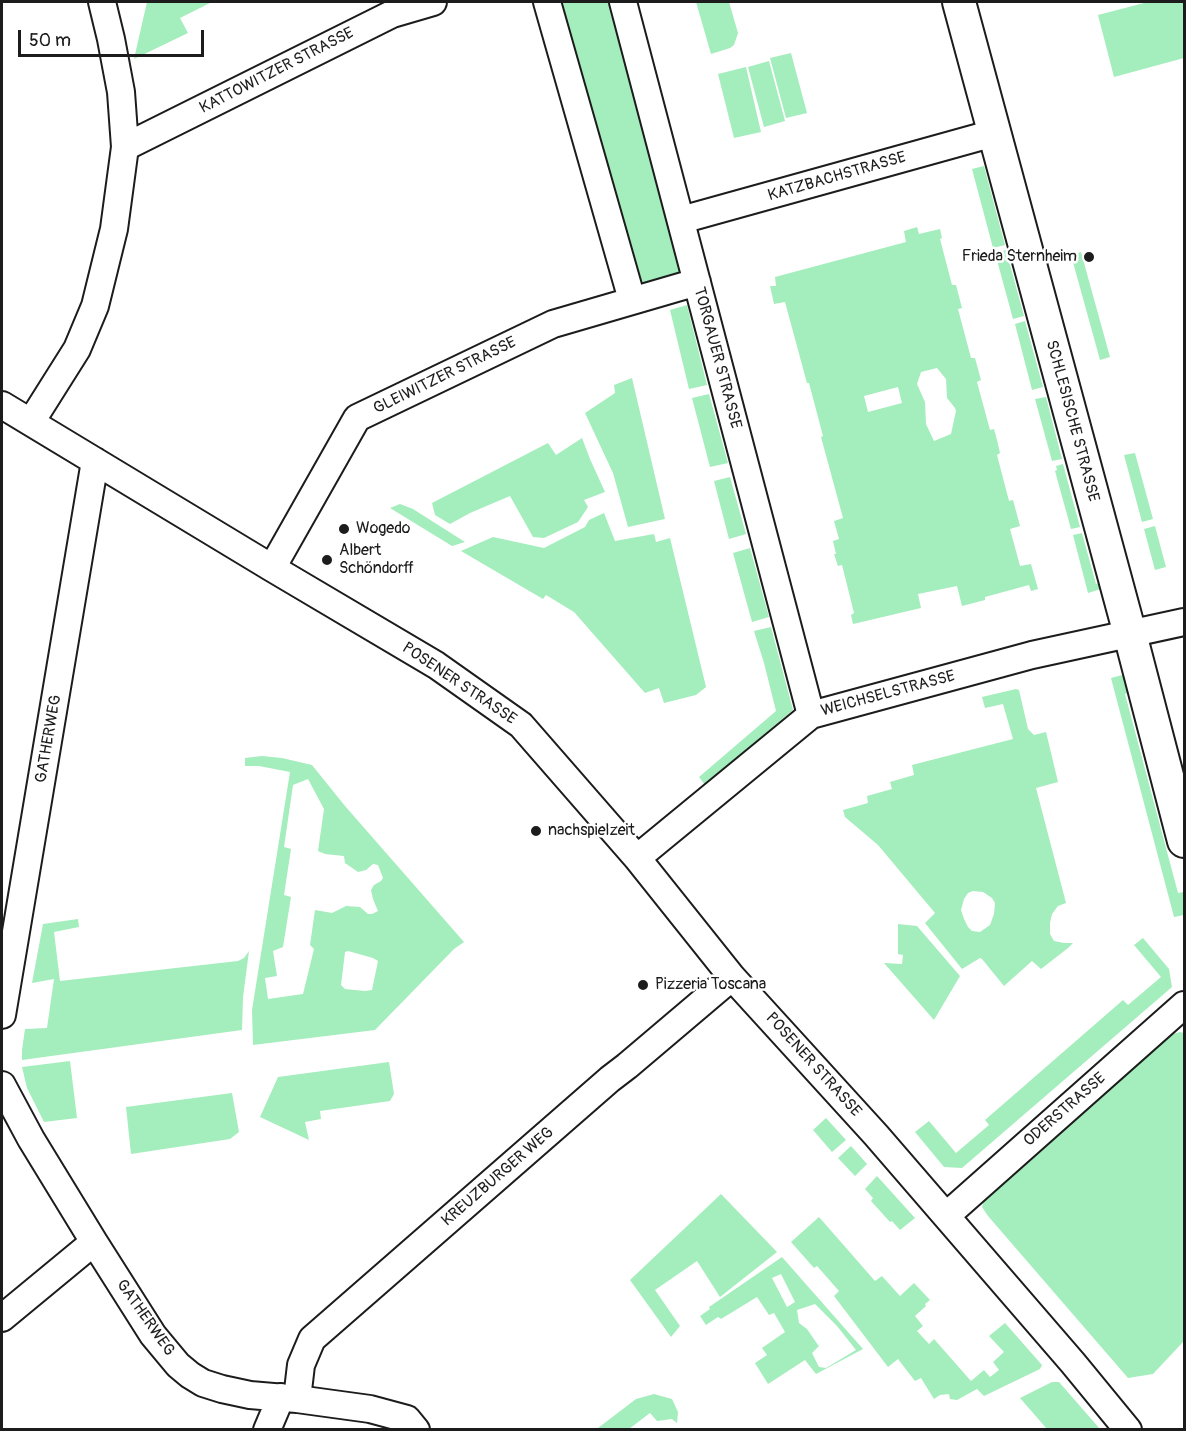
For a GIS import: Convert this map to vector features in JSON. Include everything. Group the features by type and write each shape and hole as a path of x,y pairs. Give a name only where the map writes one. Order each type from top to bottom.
{"street":[{"path":"31,422 76,349 95,306 114,229 125,147 121,92 102,2"},
{"name":"KATTOWITZER STRASSE","path":"125,147 392,14 433,2"},
{"path":"547,2 632,300"},
{"name":"TORGAUER STRASSE","path":"623,2 811,715"},
{"name":"SCHLESISCHE STRASSE","path":"959,2 1185,841"},
{"name":"KATZBACHSTRASSE","path":"681,220 993,133"},
{"name":"GLEIWITZER STRASSE","path":"272,568 357,418 553,324 697,282"},
{"name":"POSENER STRASSE","path":"2,405 436,665 521,725 637,858 732,977 876,1135 1128,1430"},
{"name":"GATHERWEG","path":"2,1016 95,462"},
{"name":"WEICHSELSTRASSE","path":"637,858 811,715 1032,656 1185,622"},
{"name":"KREUZBURGER WEG","path":"267,1430 289,1398 312,1339 613,1077 732,977"},
{"name":"ODERSTRASSE","path":"946,1216 1185,1005"},
{"name":"GATHERWEG","path":"2,1085 31,1139 153,1335 178,1365 190,1375 203,1383 250,1395 370,1409 406,1419 416,1430"},
{"path":"2,1318 94,1242"}],"green space":[{"path":"147,2 212,2 180,18 188,33 134,59"},
{"path":"558,2 615,2 682,262 681,272 675,278 636,286"},
{"path":"696,2 729,2 738,33 734,45 711,54"},
{"path":"1148,2 1184,2 1184,58 1114,77 1098,15"},
{"path":"791,53 807,113 786,118 770,58"},
{"path":"769,61 785,121 764,127 748,67"},
{"path":"746,67 761,132 734,138 718,74"},
{"path":"984,166 1005,245 993,248 972,169"},
{"path":"917,227 919,234 940,229 942,238 940,239 952,285 956,285 962,308 958,309 971,358 975,358 981,380 977,382 990,430 994,429 997,440 1000,453 997,455 1009,501 1013,500 1020,526 1010,529 1020,566 1031,564 1038,589 1031,591 1029,585 962,606 957,586 918,594 921,608 853,624 851,615 854,613 842,565 838,566 834,554 836,554 833,541 839,539 834,521 843,518 821,437 823,436 785,302 774,304 770,286 776,286 775,277 906,242 904,231","holes":["937,368 946,379 947,398 956,411 951,434 934,441 926,424 925,402 917,384 921,372","898,387 902,403 868,412 864,396"]},
{"path":"1006,250 1024,316 1013,319 995,253"},
{"path":"1081,252 1110,357 1100,360 1071,255"},
{"path":"687,305 707,385 689,389 670,310"},
{"path":"1025,321 1043,387 1032,390 1015,324"},
{"path":"632,378 665,519 628,527 613,473 585,413 615,393 614,385"},
{"path":"709,394 728,463 710,467 692,398"},
{"path":"1046,397 1062,459 1052,461 1035,399"},
{"path":"582,438 605,492 584,500 588,507 578,522 544,538 533,537 510,496 450,524 435,515 432,503 548,443 556,455"},
{"path":"1135,453 1153,519 1142,522 1124,455"},
{"path":"1063,464 1080,527 1071,529 1055,471 1056,466"},
{"path":"730,477 746,534 729,539 714,481"},
{"path":"400,504 413,509 465,542 452,546 390,508"},
{"path":"604,513 615,541 654,534 656,542 670,538 706,687 696,695 664,703 659,688 645,693 574,612 546,595 543,599 461,551 493,537 544,548 585,527 589,520"},
{"path":"1155,526 1166,567 1155,570 1144,529"},
{"path":"1082,533 1096,584 1103,582 1104,588 1088,593 1073,535"},
{"path":"750,548 769,617 752,622 733,553"},
{"path":"771,627 793,710 705,785 699,777 776,711 754,631"},
{"path":"1126,674 1132,691 1125,694 1178,893 1184,892 1184,915 1174,917 1111,678"},
{"path":"1019,690 1028,729 1034,735 1046,732 1058,782 1036,788 1066,903 1058,906 1052,914 1050,934 1054,941 1073,943 1041,969 1032,961 1004,986 980,958 962,969 925,923 935,913 878,845 845,817 843,810 868,803 867,796 892,789 890,782 914,775 912,765 1013,739 1003,704 985,708 982,697","holes":["973,891 983,892 995,903 994,914 990,925 980,932 972,931 961,910 964,899 968,893"]},
{"path":"262,756 282,758 312,765 464,942 454,949 375,1030 253,1045 252,1010 290,772 259,766 245,766 245,758","holes":["308,779 324,809 318,851 344,856 345,863 358,872 366,870 373,864 378,865 383,878 371,890 378,911 368,914 360,907 346,906 332,913 315,910 310,945 314,949 303,994 268,999 265,978 277,976 273,951 283,947 291,897 284,895 291,849 284,847 293,785","345,952 378,961 372,990 345,989 341,985"]},
{"path":"78,919 79,927 54,932 60,981 238,961 244,958 249,951 243,997 242,1030 22,1060 25,1029 47,1028 54,979 32,983 43,924"},
{"path":"898,924 917,926 960,976 934,1020 884,963 902,964 903,955 898,954"},
{"path":"1143,938 1169,969 1172,987 962,1168 944,1167 915,1132 929,1121 956,1153 989,1125 985,1120 1123,1000 1128,1005 1161,977 1134,945"},
{"path":"1184,1033 1184,1341 1153,1374 1128,1378 982,1207 984,1201 1084,1109 1173,1034"},
{"path":"70,1061 77,1118 44,1122 27,1088 22,1067"},
{"path":"389,1062 394,1094 390,1101 320,1111 321,1119 305,1122 309,1140 260,1117 278,1077"},
{"path":"232,1093 239,1132 230,1139 131,1154 126,1107"},
{"path":"826,1118 846,1140 832,1152 813,1130"},
{"path":"851,1146 867,1164 855,1176 838,1158"},
{"path":"877,1176 915,1218 900,1230 871,1201 873,1198 865,1189"},
{"path":"721,1194 777,1252 720,1297 697,1261 655,1290 680,1326 671,1337 630,1280"},
{"path":"819,1217 875,1281 882,1276 900,1296 914,1283 930,1300 915,1316 923,1326 917,1331 929,1344 934,1339 971,1381 984,1370 990,1377 999,1370 993,1362 1004,1352 989,1336 1005,1323 1042,1365 1040,1369 984,1396 977,1389 957,1400 950,1399 949,1394 940,1395 934,1399 921,1378 915,1381 898,1359 888,1367 834,1296 839,1291 791,1242"},
{"path":"782,1257 863,1349 816,1374 805,1360 768,1384 755,1363 767,1355 762,1348 785,1332 774,1313 769,1315 757,1297 721,1319 718,1317 706,1325 700,1316 710,1309 709,1307","holes":["781,1274 795,1302 787,1307 772,1278","815,1304 856,1350 826,1368 819,1367 812,1353 819,1346 807,1329 799,1323 797,1310"]},
{"path":"1052,1382 1059,1382 1100,1429 1047,1429 1020,1398"},
{"path":"654,1394 672,1399 678,1412 677,1423 672,1419 657,1421 650,1413 629,1429 598,1428 636,1399"}],"place":[{"name":"Frieda Sternheim","path":"1089,257"},
{"name":"Wogedo","path":"344,529"},
{"name":"Albert Schöndorff","path":"327,560"},
{"name":"nachspielzeit","path":"536,831"},
{"name":"Pizzeria Toscana","path":"643,985"}]}
